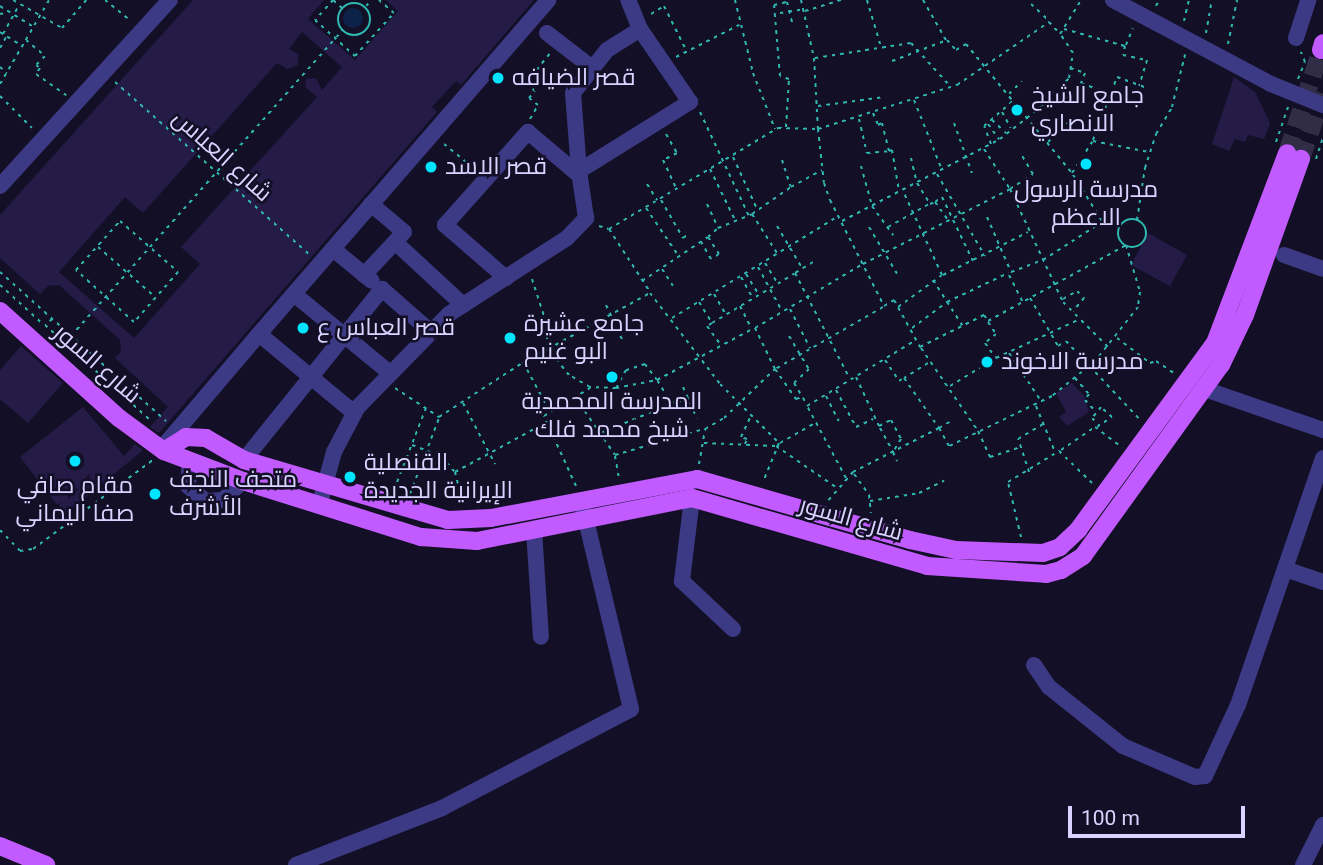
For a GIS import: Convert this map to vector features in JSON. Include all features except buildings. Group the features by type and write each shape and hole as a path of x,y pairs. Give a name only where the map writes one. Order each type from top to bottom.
{"main road":[{"name":"شارع السور","path":"0,311 119,418 163,450 243,481 319,506 444,541 477,541 692,498 927,566 990,573 1054,572 1083,556 1205,391 1237,335 1294,156 1226,319 1187,382 1134,457 1106,495 1060,547 1025,554 957,550 819,517 697,479 621,491 467,522 324,486 244,460 200,436 186,438 163,450"},
{"path":"0,846 46,865"}],"street":[{"path":"0,186 170,0"},
{"path":"163,450 259,334 548,0"},
{"path":"580,174 690,102 638,25 628,0"},
{"path":"1113,0 1223,59 1323,105"},
{"path":"1296,38 1308,0"},
{"path":"319,506 334,452 354,413 386,376 463,305 567,238 586,218 571,104 576,86 591,67 638,25"},
{"path":"553,38 591,67"},
{"path":"506,278 445,225 528,132 580,174"},
{"path":"364,275 404,232 372,204"},
{"path":"395,242 463,305"},
{"path":"333,249 431,332"},
{"path":"1283,255 1323,270"},
{"path":"244,460 382,289"},
{"path":"294,294 345,335 386,376"},
{"path":"259,334 354,413"},
{"path":"1187,382 1205,391 1323,430"},
{"path":"1034,665 1049,687 1122,746 1195,777 1205,776 1212,769 1238,705 1323,458"},
{"path":"190,461 188,486 205,501 223,500 243,481"},
{"path":"692,498 682,582 733,629"},
{"path":"296,865 442,808 631,709 581,499"},
{"path":"534,530 541,637"},
{"path":"1285,569 1323,582"},
{"path":"1303,865 1323,824"}],"path":[{"path":"14,0 62,28 86,0"},
{"path":"0,84 49,0"},
{"path":"104,0 142,30"},
{"path":"110,4 114,0"},
{"path":"342,8 333,0 315,20 355,56 394,13 379,0"},
{"path":"365,7 372,0"},
{"path":"736,0 740,24 776,130"},
{"path":"773,0 780,76 789,79 786,128"},
{"path":"801,0 814,58 822,170 838,217 884,306"},
{"path":"780,13 805,10 841,0"},
{"path":"867,0 881,48"},
{"path":"923,0 947,40 956,50 966,44 1028,117 1077,180 1102,221 1119,227"},
{"path":"1060,34 1081,0"},
{"path":"1189,0 1191,41"},
{"path":"1137,220 1150,152 1172,107 1181,63 1212,0"},
{"path":"1223,59 1237,0"},
{"path":"774,5 787,2 793,26"},
{"path":"351,3 365,7 370,16 366,30 356,35 343,30 338,18 342,8 351,3"},
{"path":"20,4 2,33 22,47"},
{"path":"841,222 1000,139 1069,78 1073,53 1060,34 1031,4"},
{"path":"0,6 34,27"},
{"path":"638,25 664,6 687,51"},
{"path":"0,14 6,12"},
{"path":"1138,13 1123,55 1147,60 1139,86"},
{"path":"609,229 776,130 818,129 951,87 1049,22"},
{"path":"664,63 740,24"},
{"path":"1063,29 1125,46"},
{"path":"71,336 343,30"},
{"path":"366,30 373,36"},
{"path":"0,48 7,36"},
{"path":"528,132 536,123 528,117 538,106 529,98 536,91 526,83 553,38"},
{"path":"26,40 45,56 36,65 40,68 36,74 76,103"},
{"path":"892,61 947,40"},
{"path":"814,58 911,43 951,87"},
{"path":"0,67 7,73"},
{"path":"1070,68 1085,73 1081,83 1110,95"},
{"name":"شارع العباس","path":"104,72 319,264"},
{"path":"1072,173 1093,141 1117,77 1146,88"},
{"path":"1009,95 1022,80"},
{"path":"0,96 43,139"},
{"path":"817,106 884,97"},
{"path":"914,99 942,170"},
{"path":"991,144 984,126 1014,101"},
{"path":"690,102 712,132 709,135 750,215 778,254"},
{"path":"1001,111 1012,130"},
{"path":"873,113 878,125 882,123 899,192"},
{"path":"859,118 866,135 867,153 889,151"},
{"path":"991,119 1006,134"},
{"path":"1003,122 1006,119"},
{"path":"1048,142 1072,119"},
{"path":"659,121 677,153 663,160 677,189"},
{"path":"954,123 964,158 972,173"},
{"path":"987,123 1000,139"},
{"path":"432,134 487,178"},
{"path":"1093,141 1150,152"},
{"path":"984,148 1010,189 1062,300 1108,347"},
{"path":"527,264 545,318 548,349 569,375 590,387 616,388 657,380 754,329 863,264 1010,189 1033,174 1020,154"},
{"path":"733,155 758,210"},
{"path":"911,158 917,183 930,204"},
{"path":"782,160 791,187"},
{"path":"861,166 872,206 893,235"},
{"path":"710,169 735,221"},
{"path":"642,281 718,228 750,215 822,170"},
{"path":"936,173 985,256"},
{"path":"1063,188 1077,180"},
{"path":"647,184 684,238 689,234"},
{"path":"903,190 942,275"},
{"path":"887,227 942,197 973,261"},
{"path":"935,201 951,220"},
{"path":"707,204 718,228"},
{"path":"646,207 679,256"},
{"path":"671,319 838,217"},
{"path":"987,217 1023,302"},
{"path":"904,377 949,446 1041,401 1088,367 1132,320 1140,292 1126,245 1118,236 1119,227 1129,219 1137,220 1145,231 1144,240 1137,246 1126,245 988,321"},
{"path":"120,221 149,247 178,272 134,322 76,270 120,221"},
{"path":"911,329 947,302 1009,272 1043,260 1102,221"},
{"path":"582,222 609,229 650,293 750,418"},
{"path":"777,226 803,268"},
{"path":"869,227 882,254 899,277"},
{"path":"898,307 933,279 1000,249 1030,232"},
{"path":"701,242 711,258 719,254 708,237"},
{"path":"97,246 156,298"},
{"path":"764,262 778,283"},
{"path":"722,345 707,326 813,262"},
{"path":"757,266 783,312"},
{"path":"661,268 673,286"},
{"path":"0,272 177,430"},
{"path":"745,273 759,295"},
{"path":"794,273 850,380"},
{"path":"740,276 753,298"},
{"path":"933,279 962,326"},
{"path":"0,285 45,325"},
{"path":"1062,300 1077,291 1084,298 1072,312"},
{"path":"396,506 429,451 433,442 429,437 439,416 523,362 650,293"},
{"path":"713,293 726,315"},
{"path":"1030,298 1058,346 1066,341 1152,431"},
{"path":"615,455 705,429 738,404 775,369 894,300 929,363 949,387 978,432 990,457 1020,447"},
{"path":"699,302 712,323"},
{"path":"606,305 622,340"},
{"path":"740,306 775,369 796,399 802,397"},
{"path":"789,308 810,349"},
{"path":"920,347 984,315 996,334 985,342 996,358"},
{"path":"949,387 996,358 1080,319"},
{"path":"789,336 809,369 794,383 846,478"},
{"path":"1116,338 1150,363 1156,361 1187,382"},
{"path":"807,406 916,340"},
{"path":"1009,352 1041,401"},
{"path":"884,359 899,381 929,363"},
{"path":"523,362 550,412"},
{"path":"616,388 626,370 645,364 674,403"},
{"path":"386,376 439,416"},
{"path":"855,377 897,461"},
{"path":"1075,378 1089,394 1085,400 1096,413"},
{"path":"581,499 544,416 590,387"},
{"path":"683,387 697,418"},
{"path":"836,389 856,427 875,418"},
{"path":"826,395 839,421"},
{"path":"575,397 615,455 621,491"},
{"path":"600,433 689,399"},
{"path":"462,402 495,464"},
{"path":"1035,404 1057,452 1106,495"},
{"path":"1101,407 1112,416 1102,427 1099,425 1092,418 1101,407"},
{"path":"396,506 412,445 426,408"},
{"path":"745,444 747,439 741,437 754,415 779,443"},
{"path":"879,426 891,420 901,439 893,452"},
{"path":"455,472 548,421"},
{"path":"819,517 837,488 853,472 951,421"},
{"path":"758,497 776,446 816,423"},
{"path":"1028,472 1018,439 1043,424"},
{"path":"1025,554 1008,482 1028,472 1099,425"},
{"path":"1097,428 1134,457"},
{"path":"697,479 705,429"},
{"path":"703,443 776,446 837,488"},
{"path":"412,445 429,451 455,472 467,522"},
{"path":"0,530 20,551 33,549 163,450"},
{"path":"853,472 870,501 873,531"},
{"path":"870,501 919,493 944,481"}],"water":[{"path":"349,8 357,8 363,18 357,28 349,28 343,22 343,14"}],"tunnel":[{"path":"1287,153 1321,50"},
{"path":"1301,159 1323,94"}],"place":[{"name":"قصر الضيافه","path":"498,78"},
{"name":"جامع الشيخ الانصاري","path":"1017,110"},
{"name":"مدرسة الرسول الاعظم","path":"1086,164"},
{"name":"قصر الاسد","path":"431,167"},
{"name":"قصر العباس ع","path":"303,328"},
{"name":"جامع عشيرة البو غنيم","path":"510,338"},
{"name":"مدرسة الاخوند","path":"987,362"},
{"name":"المدرسة المحمدية شيخ محمد فلك","path":"612,377"},
{"name":"مقام صافي صفا اليماني","path":"75,461"},
{"name":"القنصلية الإيرانية الجديدة","path":"350,477"},
{"name":"متحف النجف الأشرف","path":"155,494"}]}
